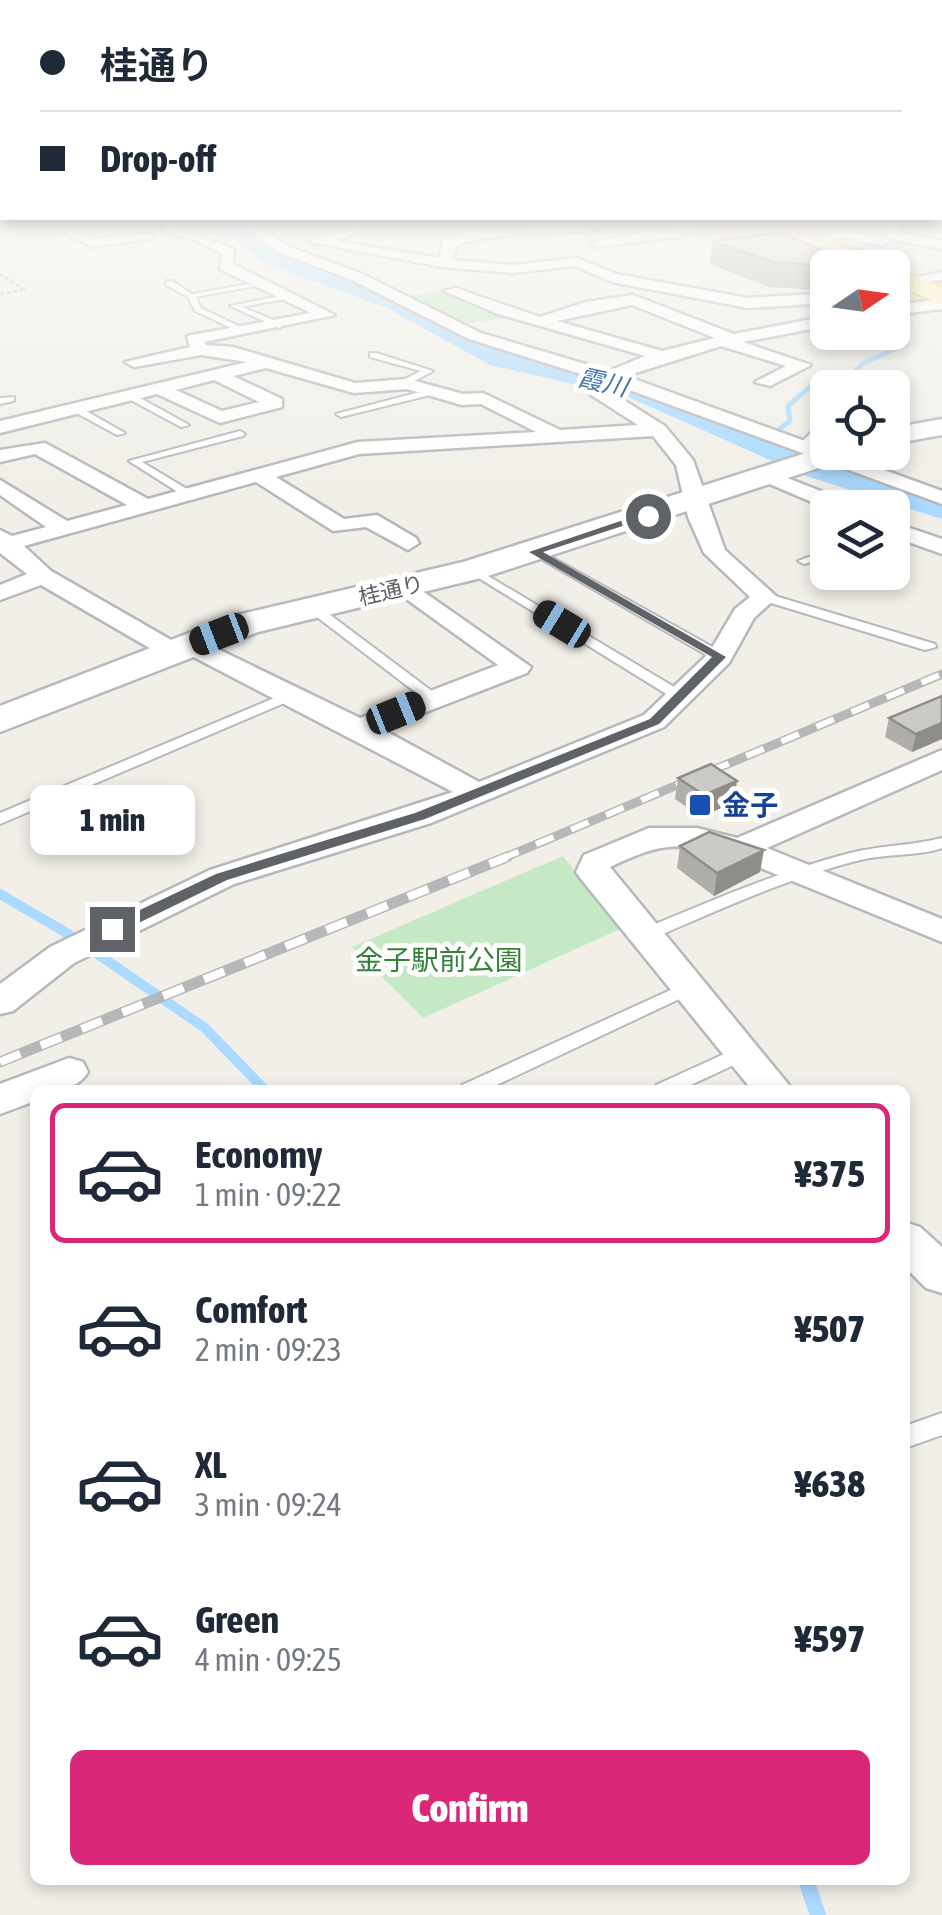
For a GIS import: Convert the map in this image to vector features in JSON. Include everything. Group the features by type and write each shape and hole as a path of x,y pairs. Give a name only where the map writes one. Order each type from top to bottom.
{"street":[{"path":"202,350 193,338 327,315 311,307"},
{"path":"417,307 475,336 676,396 793,454 942,498"},
{"path":"494,307 536,323 572,327 664,357"},
{"path":"536,323 585,307"},
{"path":"652,307 760,356 802,364 764,382"},
{"path":"0,1002 62,955 222,877 479,794 654,721 720,657 744,614 765,597 715,553 686,464 658,430 594,388 610,374 664,357 810,325"},
{"path":"134,362 202,350 227,350 354,388 402,384 462,400 494,401 557,437"},
{"path":"0,428 266,363"},
{"path":"160,388 220,417 276,403 217,375"},
{"path":"910,433 942,427"},
{"path":"3,542 384,444 658,430"},
{"path":"0,456 38,446 144,506"},
{"path":"793,454 826,490"},
{"name":"桂通り","path":"6,711 246,624 473,570 695,500 793,454"},
{"path":"258,474 342,526 369,520 408,543"},
{"path":"0,486 64,529"},
{"path":"910,536 942,548"},
{"path":"3,542 44,576 182,648 359,728 479,794"},
{"path":"0,593 44,576"},
{"path":"359,728 518,667 403,588"},
{"path":"740,848 942,759"},
{"path":"770,1085 592,872 595,862 649,837 672,834 740,848 942,931"},
{"path":"37,1085 69,1072"},
{"path":"0,1100 30,1088"},
{"path":"910,1243 942,1275"}],"lane":[{"path":"198,307 242,331"},
{"path":"237,307 280,326"},
{"path":"373,355 429,370 402,384"},
{"path":"341,414 435,390"},
{"path":"130,396 184,425"},
{"path":"76,409 120,433"},
{"path":"188,494 134,461 240,434"},
{"path":"534,552 720,657"},
{"path":"804,561 810,559"},
{"path":"473,570 681,697"},
{"path":"765,597 930,647"},
{"path":"312,608 432,698"},
{"path":"0,820 292,695"},
{"path":"645,935 796,873 862,854 915,853 942,843"},
{"path":"480,1085 686,989"},
{"path":"674,1085 744,1052"},
{"path":"910,1434 942,1424"}],"green space":[{"path":"433,307 482,307 506,318 468,323"},
{"name":"金子駅前公園","path":"563,856 622,928 423,1018 352,947"}],"building":[{"path":"942,696 942,723 916,734 889,718"},
{"path":"711,764 737,781 704,795 678,778"},
{"path":"709,832 764,850 717,873 680,846"}],"waterway":[{"name":"霞川","path":"404,307 500,359 635,389 818,469 942,508"},
{"path":"762,442 790,421 788,406 814,383 853,374 862,364 893,350"},
{"path":"0,894 70,935 205,1028 260,1085"},
{"path":"808,1885 818,1915"}],"railway":[{"path":"501,859 942,674"},
{"path":"0,1062 507,857"}],"place":[{"name":"金子","path":"700,805"}],"route":[{"path":"112,929 222,877 420,816 654,721 720,657 534,552 648,516"}]}
